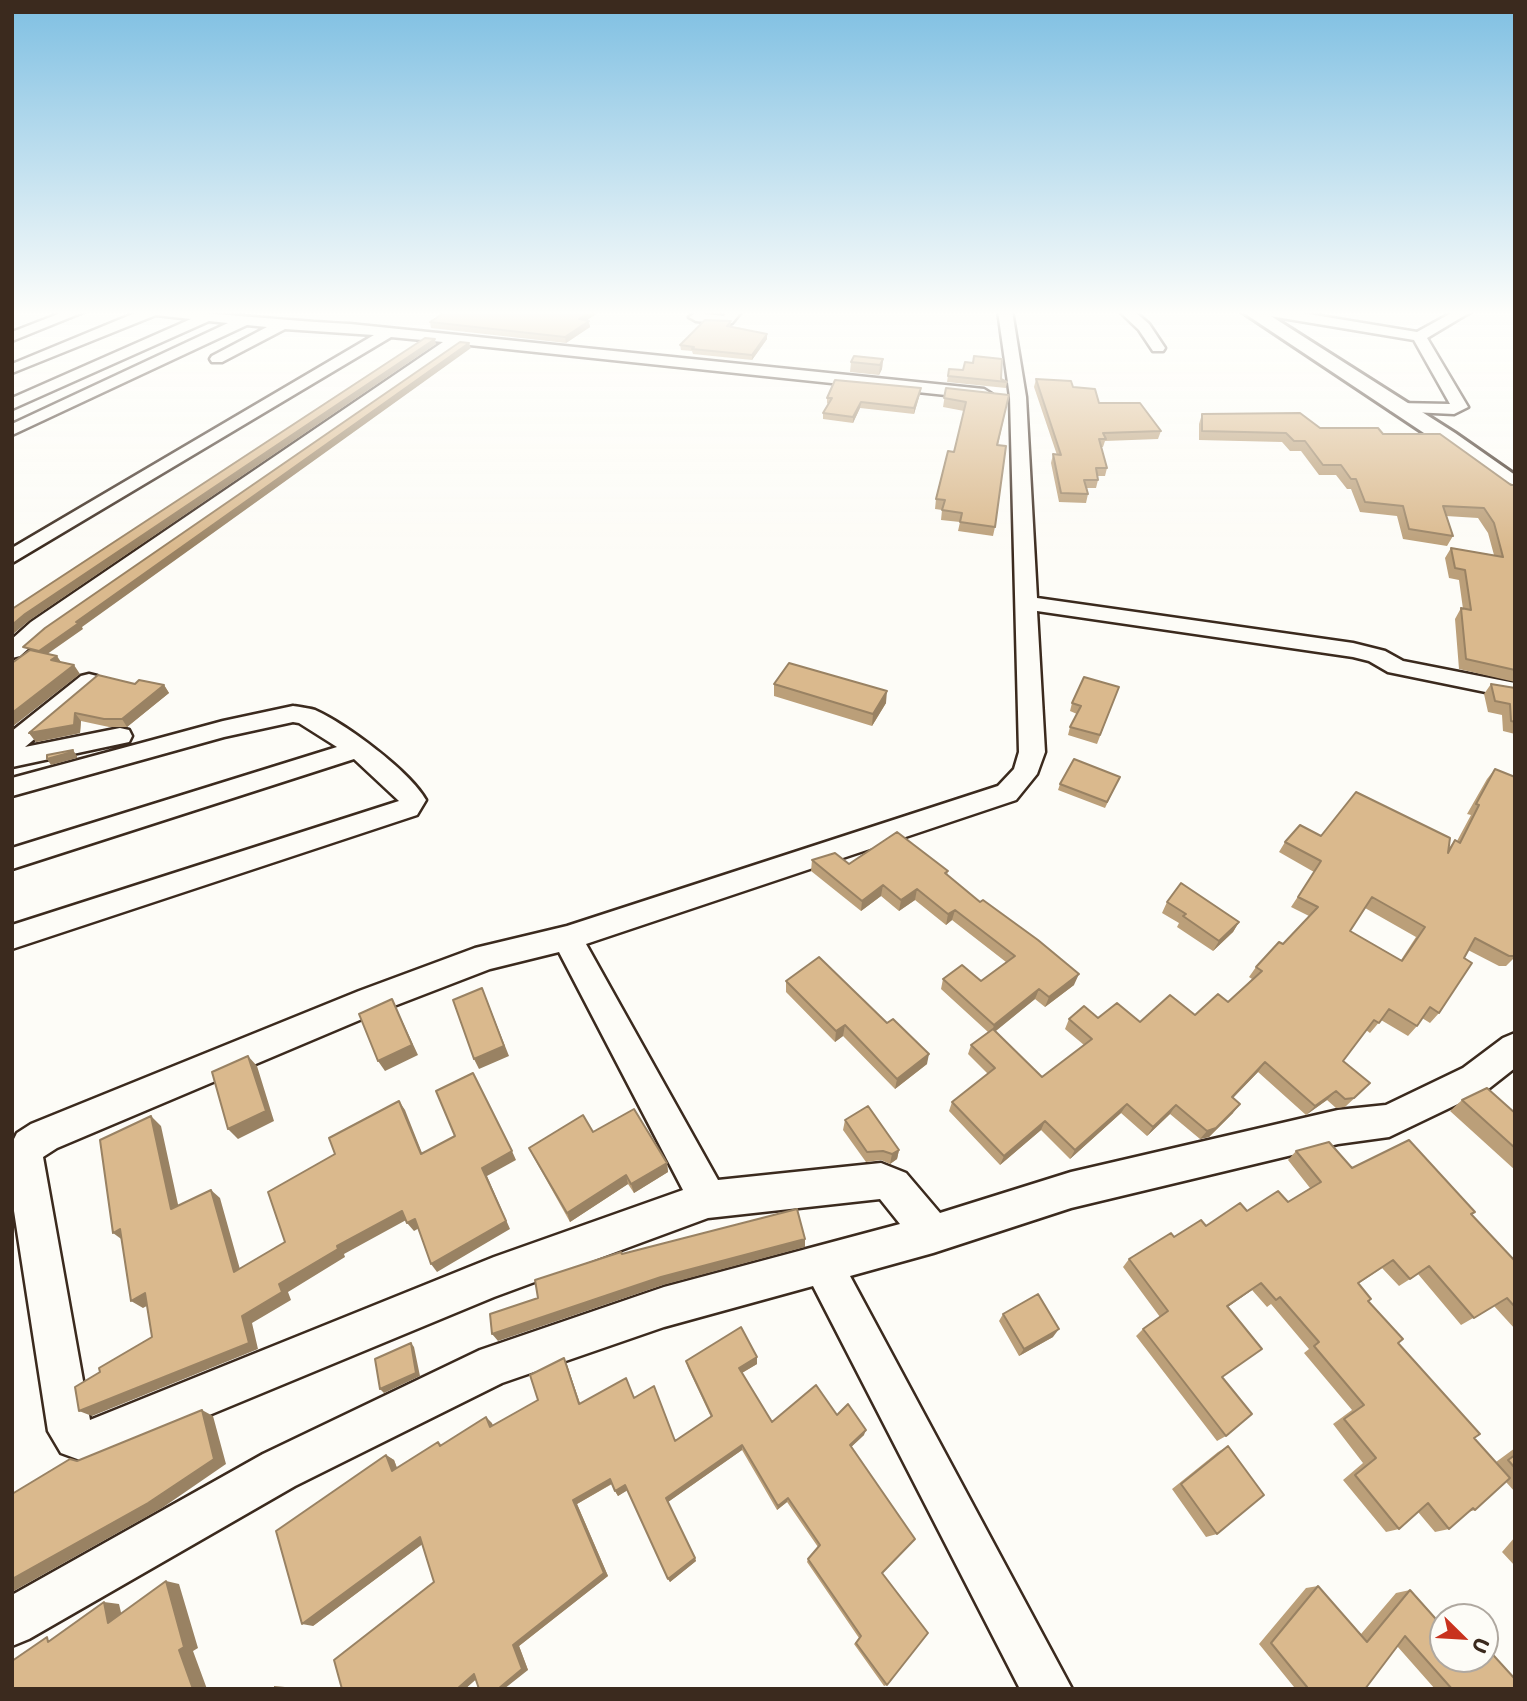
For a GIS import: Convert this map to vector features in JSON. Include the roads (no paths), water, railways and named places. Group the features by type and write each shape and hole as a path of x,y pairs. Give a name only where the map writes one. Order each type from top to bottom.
{"main road":[{"path":"1370,390 1447,438 1515,487"}],"street":[{"path":"12,404 43,390"},
{"path":"12,430 96,390"},
{"path":"12,557 291,390"},
{"path":"12,651 39,627 383,390"},
{"path":"953,390 1018,397"},
{"path":"933,1234 893,1186 881,1181 708,1200 494,1276 91,1442 76,1438 70,1431 24,1157 30,1145 44,1136 370,1001 486,957 568,939 1007,793 1021,781 1030,766 1032,752 1017,390"},
{"path":"1397,408 1460,407 1450,390"},
{"path":"1025,603 1353,650 1377,656 1396,667 1515,691"},
{"path":"12,744 89,681"},
{"path":"12,787 223,729 293,715 306,716 358,749 413,800 408,808 12,937"},
{"path":"12,758 120,736"},
{"path":"12,859 358,749"},
{"path":"568,939 708,1200"},
{"path":"12,1622 279,1470 495,1365 664,1307 933,1234 1071,1190 1338,1127 1389,1121 1475,1079 1515,1048"},
{"path":"822,1263 1047,1689"}]}
